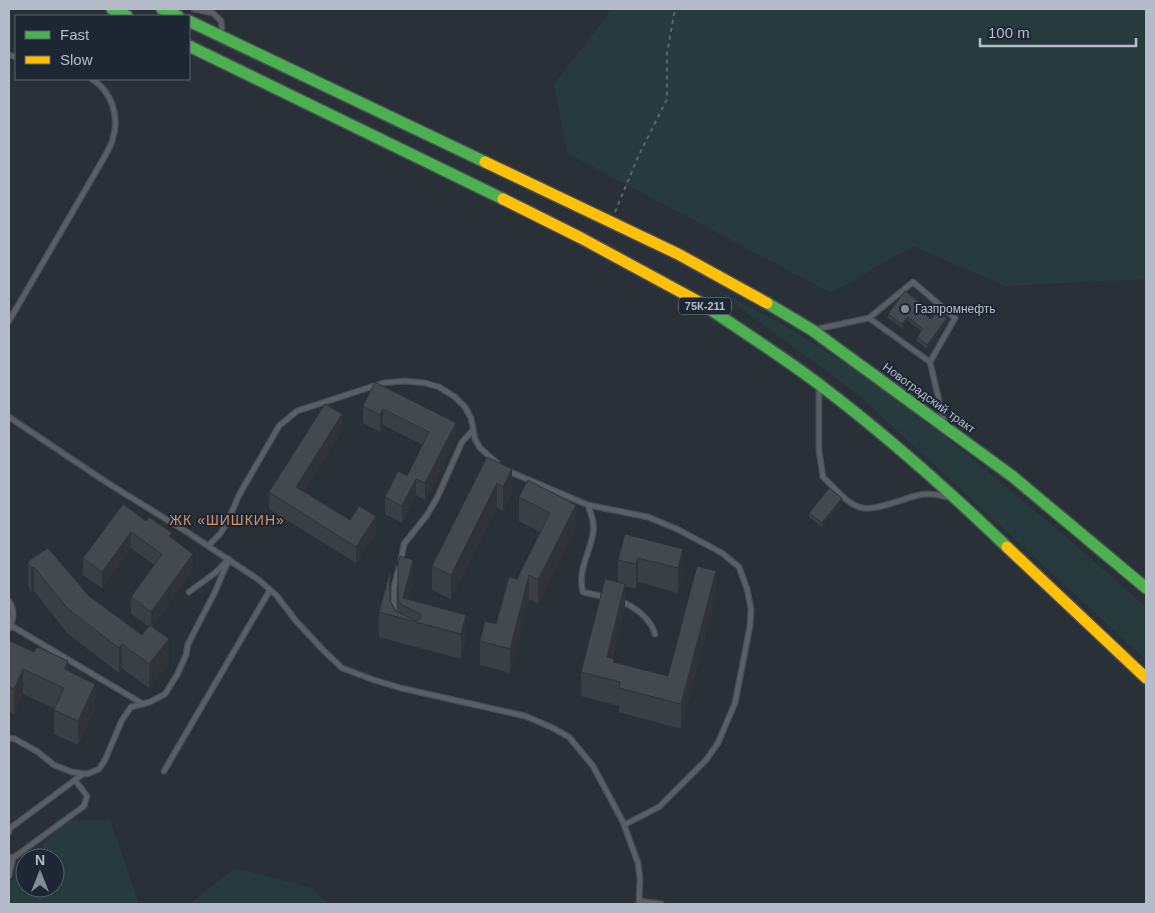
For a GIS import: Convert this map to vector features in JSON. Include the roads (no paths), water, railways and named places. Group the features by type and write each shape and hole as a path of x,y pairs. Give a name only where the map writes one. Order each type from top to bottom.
{"main road":[{"path":"112,9 125,15"},
{"path":"162,9 176,15"},
{"name":"Новоградский тракт","path":"190,22 678,254 770,305 812,330 1012,476 1146,588"},
{"path":"191,47 207,48 219,36"},
{"name":"75К-211","path":"191,47 581,238 700,303 819,384 884,436 963,504 1146,678"}],"lane":[{"path":"194,9 213,13 222,21 219,36"},
{"path":"9,321 105,156 113,138 116,119 114,110 102,88 93,80"},
{"path":"812,330 869,318 913,282 956,318 930,362"},
{"path":"869,318 930,362 945,426"},
{"path":"208,546 220,534 228,521 240,495 279,426 297,411 383,383 405,381 425,383 439,387 455,397 465,407 471,418 475,439 480,448 506,470 588,505 648,517 678,529 722,553 739,568 747,589 751,609 750,626 735,703 718,743 706,760 660,807 624,825"},
{"path":"819,384 819,451 821,471 823,477 853,504 862,508 870,508 930,494 949,497 963,504"},
{"path":"9,417 106,482 260,580 324,651 342,668 401,688 525,716 569,737 593,766 624,825 638,863 640,879 639,903 661,904"},
{"path":"394,617 394,587 404,544 427,515 437,498 462,442 473,430"},
{"path":"588,505 594,531 581,575 583,592 626,603 653,626 655,634"},
{"path":"189,592 215,573 229,559"},
{"path":"9,738 16,739 38,752 54,765 72,772 87,774 98,769 105,760 122,720 131,707 150,702 165,694 177,675 186,655 188,644 215,592 229,559"},
{"path":"164,771 270,590"},
{"path":"9,601 14,620 10,626 142,704"},
{"path":"9,832 10,829 83,774"},
{"path":"9,876 11,858 84,806 87,796 75,780"}],"place":[{"name":"Газпромнефть","path":"905,309"}],"district":[{"name":"ЖК «ШИШКИН»","path":"227,520"}]}
